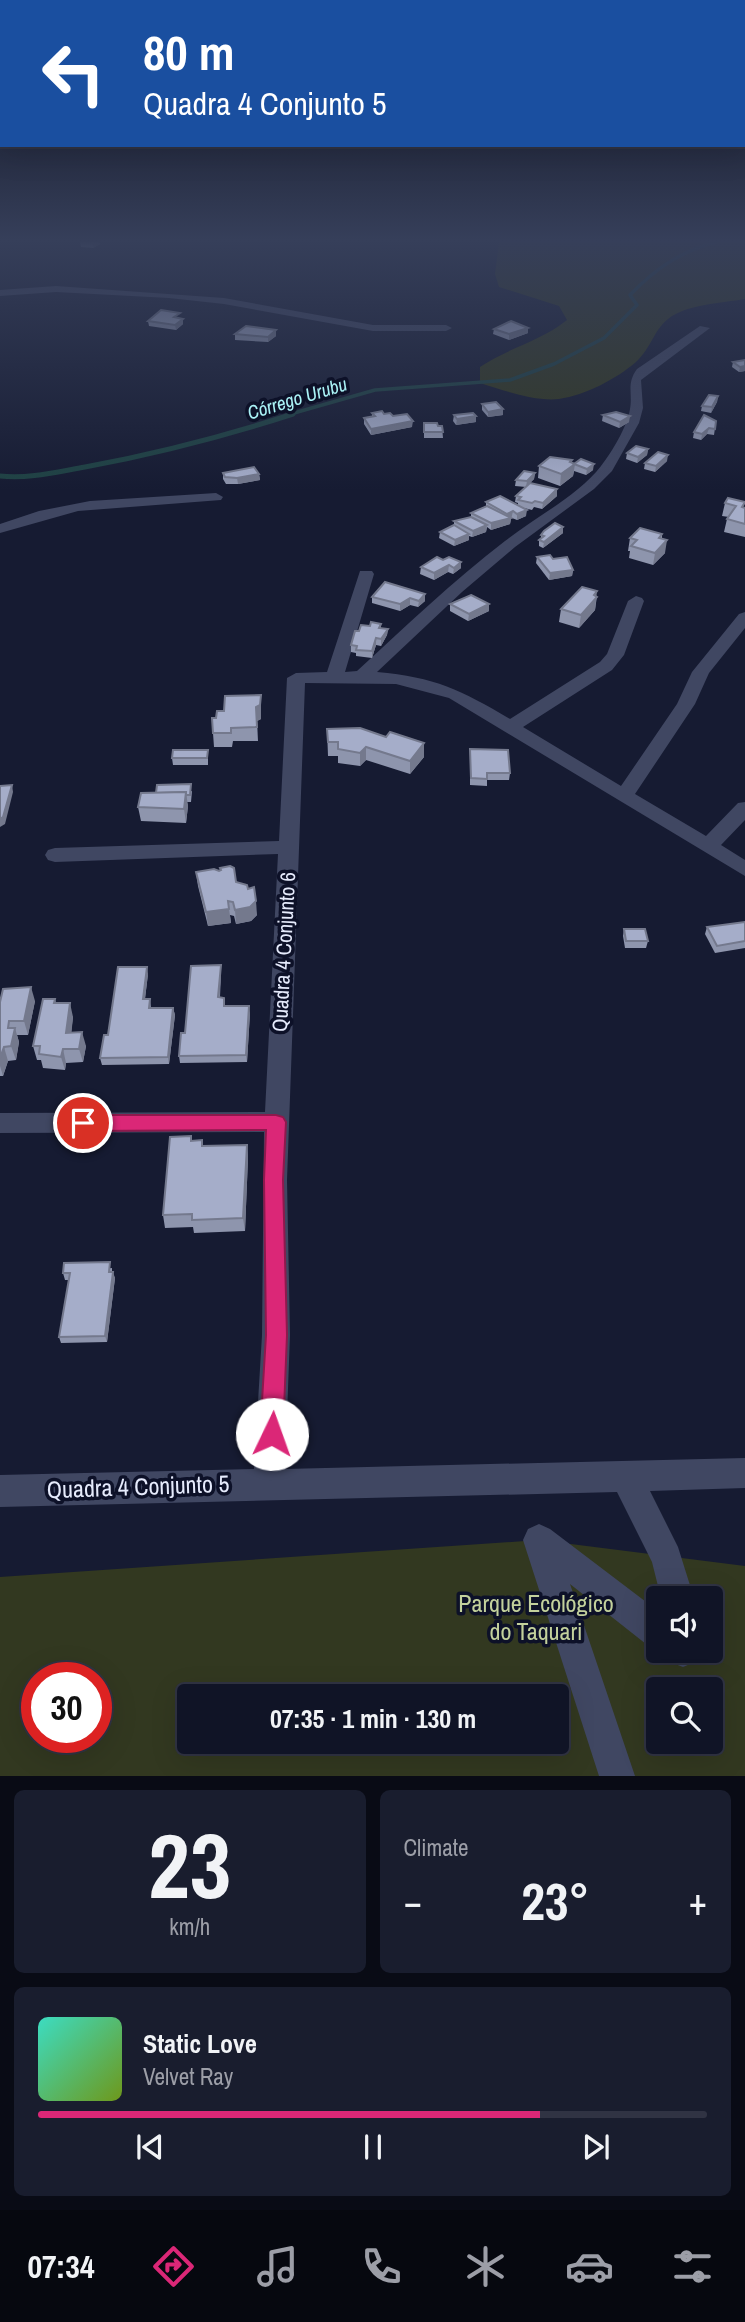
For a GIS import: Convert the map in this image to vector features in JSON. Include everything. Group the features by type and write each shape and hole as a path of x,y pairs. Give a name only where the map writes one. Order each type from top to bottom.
{"street":[{"path":"356,325 373,328 446,328"},
{"path":"361,677 456,589 510,544 590,486 607,468 632,423 637,408 635,380 641,372 704,328"},
{"path":"0,529 28,518 91,505 180,502 216,497"},
{"path":"334,678 366,574"},
{"path":"510,727 607,666 615,655 636,601"},
{"path":"624,796 686,705 701,672 745,617"},
{"path":"289,848 296,678 395,676 455,694 745,869"},
{"path":"708,846 745,808"},
{"name":"Quadra 4 Conjunto 6","path":"55,855 289,848 276,1122"},
{"path":"0,1123 276,1122 276,1335 269,1484"},
{"name":"Quadra 4 Conjunto 5","path":"0,1491 745,1473"},
{"path":"626,1476 667,1558 675,1586"},
{"path":"617,1776 538,1540 646,1623"}],"green space":[{"path":"662,325 636,362 610,380 569,397 540,399 480,383 480,367 557,327"},
{"name":"Parque Ecológico do Taquari","path":"539,1540 745,1566 745,1776 0,1776 0,1577"}],"building":[{"path":"503,325 520,325 528,328 509,334 494,329"},
{"path":"246,326 276,330 268,337 235,334"},
{"path":"745,360 745,366 740,367 733,362"},
{"path":"709,395 718,396 712,407 702,406"},
{"path":"496,402 503,409 488,412 482,404"},
{"path":"382,411 393,416 407,414 413,421 371,429 364,418 375,416 372,413"},
{"path":"616,412 630,416 620,422 603,415"},
{"path":"473,413 476,416 457,419 454,415"},
{"path":"704,415 716,421 715,429 709,428 702,434 694,432"},
{"path":"424,423 437,423 442,426 443,432 424,432"},
{"path":"636,446 648,449 638,457 627,453"},
{"path":"658,452 668,455 656,466 645,463"},
{"path":"550,457 572,460 570,462 575,464 561,474 539,466"},
{"path":"581,459 594,464 587,469 574,464"},
{"path":"254,467 259,474 237,478 225,477 223,473"},
{"path":"524,471 535,473 527,481 516,480"},
{"path":"530,483 557,489 543,503 518,500 521,497 516,496"},
{"path":"500,496 527,510 507,514 486,502"},
{"path":"728,498 745,502 742,507 745,508 745,524 727,519 736,506 725,503"},
{"path":"487,506 511,518 491,523 471,513"},
{"path":"471,517 487,525 473,531 454,521"},
{"path":"555,523 563,527 544,542 539,540 544,536 541,535 544,531"},
{"path":"454,525 469,534 455,540 440,532"},
{"path":"640,528 662,534 659,538 667,540 655,553 631,546 637,540 630,538"},
{"path":"550,555 553,559 567,557 573,570 550,573 537,557"},
{"path":"437,557 443,560 449,557 461,562 454,568 449,565 434,573 421,567"},
{"path":"385,582 425,594 419,601 410,598 400,604 372,597"},
{"path":"582,587 597,591 594,595 597,597 581,615 561,609"},
{"path":"471,595 489,604 469,614 450,604"},
{"path":"371,622 381,624 379,628 388,629 381,639 376,638 372,651 356,650 357,646 351,645 355,631 359,631 361,625 370,626"},
{"path":"261,695 260,705 256,707 257,727 231,728 231,733 213,733 212,718 216,718 217,711 224,711 225,696"},
{"path":"360,728 386,737 390,732 424,743 410,761 366,747 360,753 338,749 338,742 328,742 327,729"},
{"path":"470,749 508,750 510,773 487,773 487,779 471,778"},
{"path":"173,750 208,750 207,758 172,758"},
{"path":"191,784 190,795 186,795 186,792 156,793 157,785"},
{"path":"12,785 3,817 0,819 0,786"},
{"path":"186,792 184,809 138,807 141,793"},
{"path":"220,868 234,868 236,882 247,885 248,889 254,887 256,901 250,907 235,910 233,902 228,901 229,909 206,912 196,872 214,869 219,871"},
{"path":"745,922 745,941 717,946 707,927"},
{"path":"624,929 645,929 648,941 626,941"},
{"path":"221,965 218,997 224,998 224,1006 249,1006 246,1055 179,1056 181,1033 185,1033 191,966"},
{"path":"118,967 147,967 143,999 150,999 149,1008 173,1008 168,1057 100,1058 104,1035 108,1035"},
{"path":"31,987 24,1021 9,1021 8,1028 15,1028 11,1046 4,1047 0,1058 0,1002 3,989"},
{"path":"43,999 55,999 54,1003 70,1003 66,1033 82,1032 79,1049 63,1049 61,1057 39,1054 40,1046 33,1046"},
{"path":"191,1136 191,1141 202,1140 202,1146 247,1145 243,1218 192,1220 192,1214 163,1215 170,1137"},
{"path":"110,1262 109,1272 113,1272 105,1336 59,1337 70,1273 63,1273 64,1263"}],"waterway":[{"name":"Córrego Urubu","path":"287,415 375,390 510,380 554,364 604,338 617,325"},
{"name":"Córrego Urubu","path":"0,476 21,477 111,462 190,444 293,414"}],"route":[{"path":"83,1123 276,1122 276,1335 272,1434"}]}
